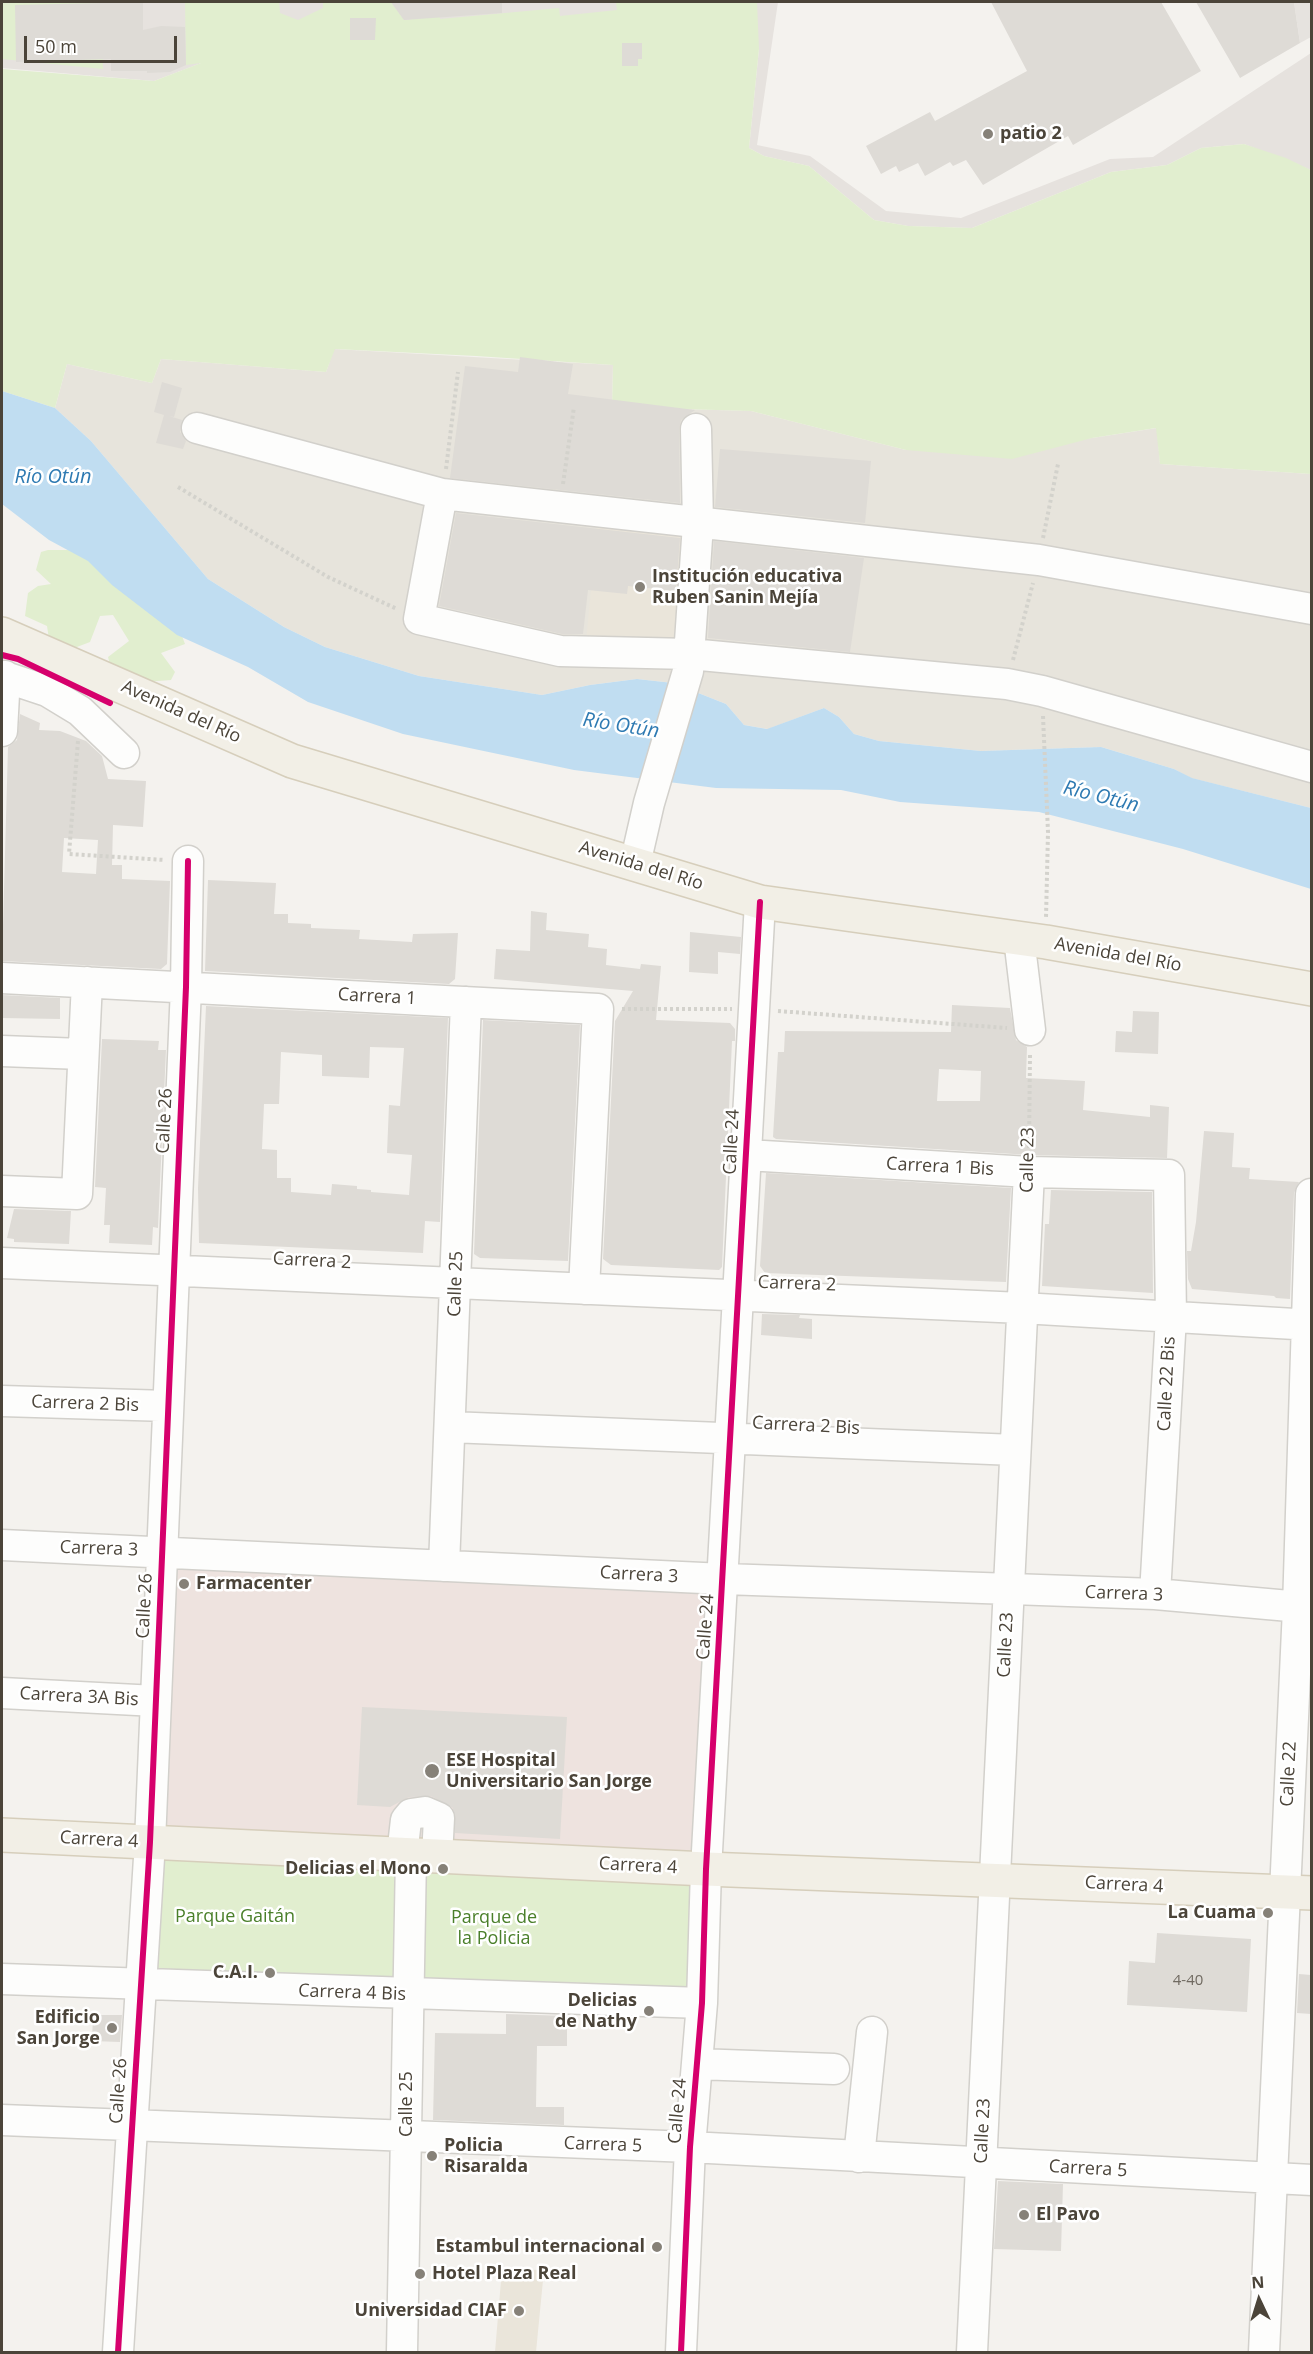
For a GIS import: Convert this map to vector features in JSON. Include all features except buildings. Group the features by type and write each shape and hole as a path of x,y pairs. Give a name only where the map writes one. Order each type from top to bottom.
{"main road":[{"name":"Avenida del Río","path":"2,634 292,761 760,902 1033,940 1311,989"},
{"name":"Carrera 4","path":"2,1835 706,1869 1298,1892"}],"street":[{"path":"197,428 442,494 1038,560 1311,609"},
{"path":"635,864 649,803 689,662 698,524 696,429"},
{"path":"442,494 419,619 450,628 560,651 1007,684 1042,691 1311,766"},
{"path":"2,732 3,676 46,691 80,711 124,753"},
{"name":"Calle 26","path":"118,2352 150,1842 186,987 188,861"},
{"name":"Calle 24","path":"681,2352 690,2147 702,2003 706,1869 732,1437 760,902"},
{"path":"1030,1030 1033,940"},
{"name":"Carrera 1","path":"2,978 598,1010"},
{"path":"2,1191 77,1194 87,982"},
{"name":"Calle 25","path":"444,1566 466,1002"},
{"path":"584,1289 598,1010"},
{"path":"2,1051 82,1054"},
{"name":"Carrera 1 Bis","path":"747,1155 1029,1172 1169,1175"},
{"name":"Calle 23","path":"972,2352 1029,1172"},
{"name":"Calle 22 Bis","path":"1155,1594 1171,1317 1169,1175"},
{"name":"Calle 22","path":"1264,2352 1274,2179 1298,1892 1311,1194"},
{"name":"Carrera 2","path":"2,1263 1022,1308 1309,1325"},
{"name":"Carrera 2 Bis","path":"2,1401 168,1406"},
{"name":"Carrera 2 Bis","path":"450,1427 1015,1450"},
{"name":"Carrera 3","path":"2,1545 724,1579 1009,1591 1155,1594 1305,1608"},
{"name":"Carrera 3A Bis","path":"2,1693 156,1701"},
{"name":"Calle 25","path":"402,2352 407,2135 407,1995 417,1856"},
{"name":"Carrera 4 Bis","path":"2,1979 407,1995 702,2003"},
{"path":"859,2157 872,2032"},
{"path":"697,2064 834,2069"},
{"name":"Carrera 5","path":"2,2120 407,2135 563,2144 690,2147 1311,2180"}],"path":[{"path":"442,494 458,372"},
{"path":"560,506 574,407"},
{"path":"178,487 328,577 419,619"},
{"path":"80,711 69,854 188,861"},
{"path":"1033,940 1048,832 1043,714"},
{"path":"598,1010 754,1009 1030,1030"}],"shaded area":[{"path":"2,2 778,2 757,145 810,156 886,211 961,218 1110,159 1153,157 1311,53 1311,170 1244,144 1201,148 1167,165 1111,172 972,228 908,226 874,220 809,166 764,156 749,148 759,49 204,62 154,81 2,68"},
{"path":"1294,2 1311,2 1311,37 1300,43"},
{"path":"334,349 613,365 612,407 751,411 906,450 1092,438 1157,428 1160,464 1311,474 1311,808 1191,778 1174,769 1101,747 981,751 879,741 854,734 839,717 824,708 768,729 744,725 726,704 673,683 637,679 590,685 542,695 419,676 325,647 284,627 208,579 91,441 55,408 67,364 152,383 161,359 326,372"},
{"name":"Institución educativa Ruben Sanin Mejía","path":"597,523 693,531 682,652 586,643"},
{"name":"ESE Hospital Universitario San Jorge","path":"162,1552 724,1579 706,1869 150,1842"},
{"name":"Universidad CIAF","path":"502,2269 544,2270 536,2352 495,2352"}],"green space":[{"path":"2,2 101,2 103,69 2,59"},
{"path":"185,2 279,2 280,13 298,20 323,8 323,2 391,2 404,20 408,20 439,11 440,19 559,8 560,16 617,10 616,3 757,2 759,49 749,148 764,156 809,166 874,220 908,226 972,228 1111,172 1167,165 1201,148 1244,144 1286,158 1311,170 1311,474 1160,464 1156,428 1092,438 1012,459 906,450 751,411 612,407 613,365 476,356 335,349 326,372 161,359 152,383 67,364 55,408 2,391 2,69 154,81 201,63 186,65"},
{"path":"77,550 182,636 185,644 161,653 175,672 171,680 144,682 110,665 108,657 129,641 113,615 100,616 90,642 69,650 49,639 47,626 25,616 28,593 38,586 51,584 36,570 41,552"},
{"path":"150,1842 706,1869 702,2003 142,1985"}],"water":[{"name":"Río Otún","path":"2,391 55,408 91,441 208,579 284,627 325,647 419,676 542,695 590,685 637,679 673,683 726,704 744,725 767,729 824,708 839,717 854,734 879,741 981,751 1101,747 1174,769 1192,778 1311,808 1311,889 1183,849 1039,812 900,802 841,790 716,788 574,770 403,734 308,702 248,667 177,635 112,585 88,561 49,540 2,504"}],"cycle path":[{"path":"2,655 18,659 110,703"},
{"path":"118,2352 150,1842 186,987 188,861"},
{"path":"681,2352 690,2147 702,2003 706,1869 760,902"}],"place":[{"name":"patio 2","path":"988,134"},
{"name":"Institución educativa Ruben Sanin Mejía","path":"640,587"},
{"name":"Farmacenter","path":"184,1584"},
{"name":"ESE Hospital Universitario San Jorge","path":"432,1771"},
{"name":"Delicias el Mono","path":"443,1869"},
{"name":"La Cuama","path":"1268,1913"},
{"name":"C.A.I.","path":"270,1973"},
{"name":"Delicias de Nathy","path":"649,2011"},
{"name":"Edificio San Jorge","path":"112,2028"},
{"name":"Policia Risaralda","path":"432,2156"},
{"name":"El Pavo","path":"1024,2215"},
{"name":"Estambul internacional","path":"657,2247"},
{"name":"Hotel Plaza Real","path":"420,2274"},
{"name":"Universidad CIAF","path":"519,2311"}],"park label":[{"name":"Parque Gaitán","path":"235,1917"},
{"name":"Parque de la Policia","path":"494,1928"}]}
